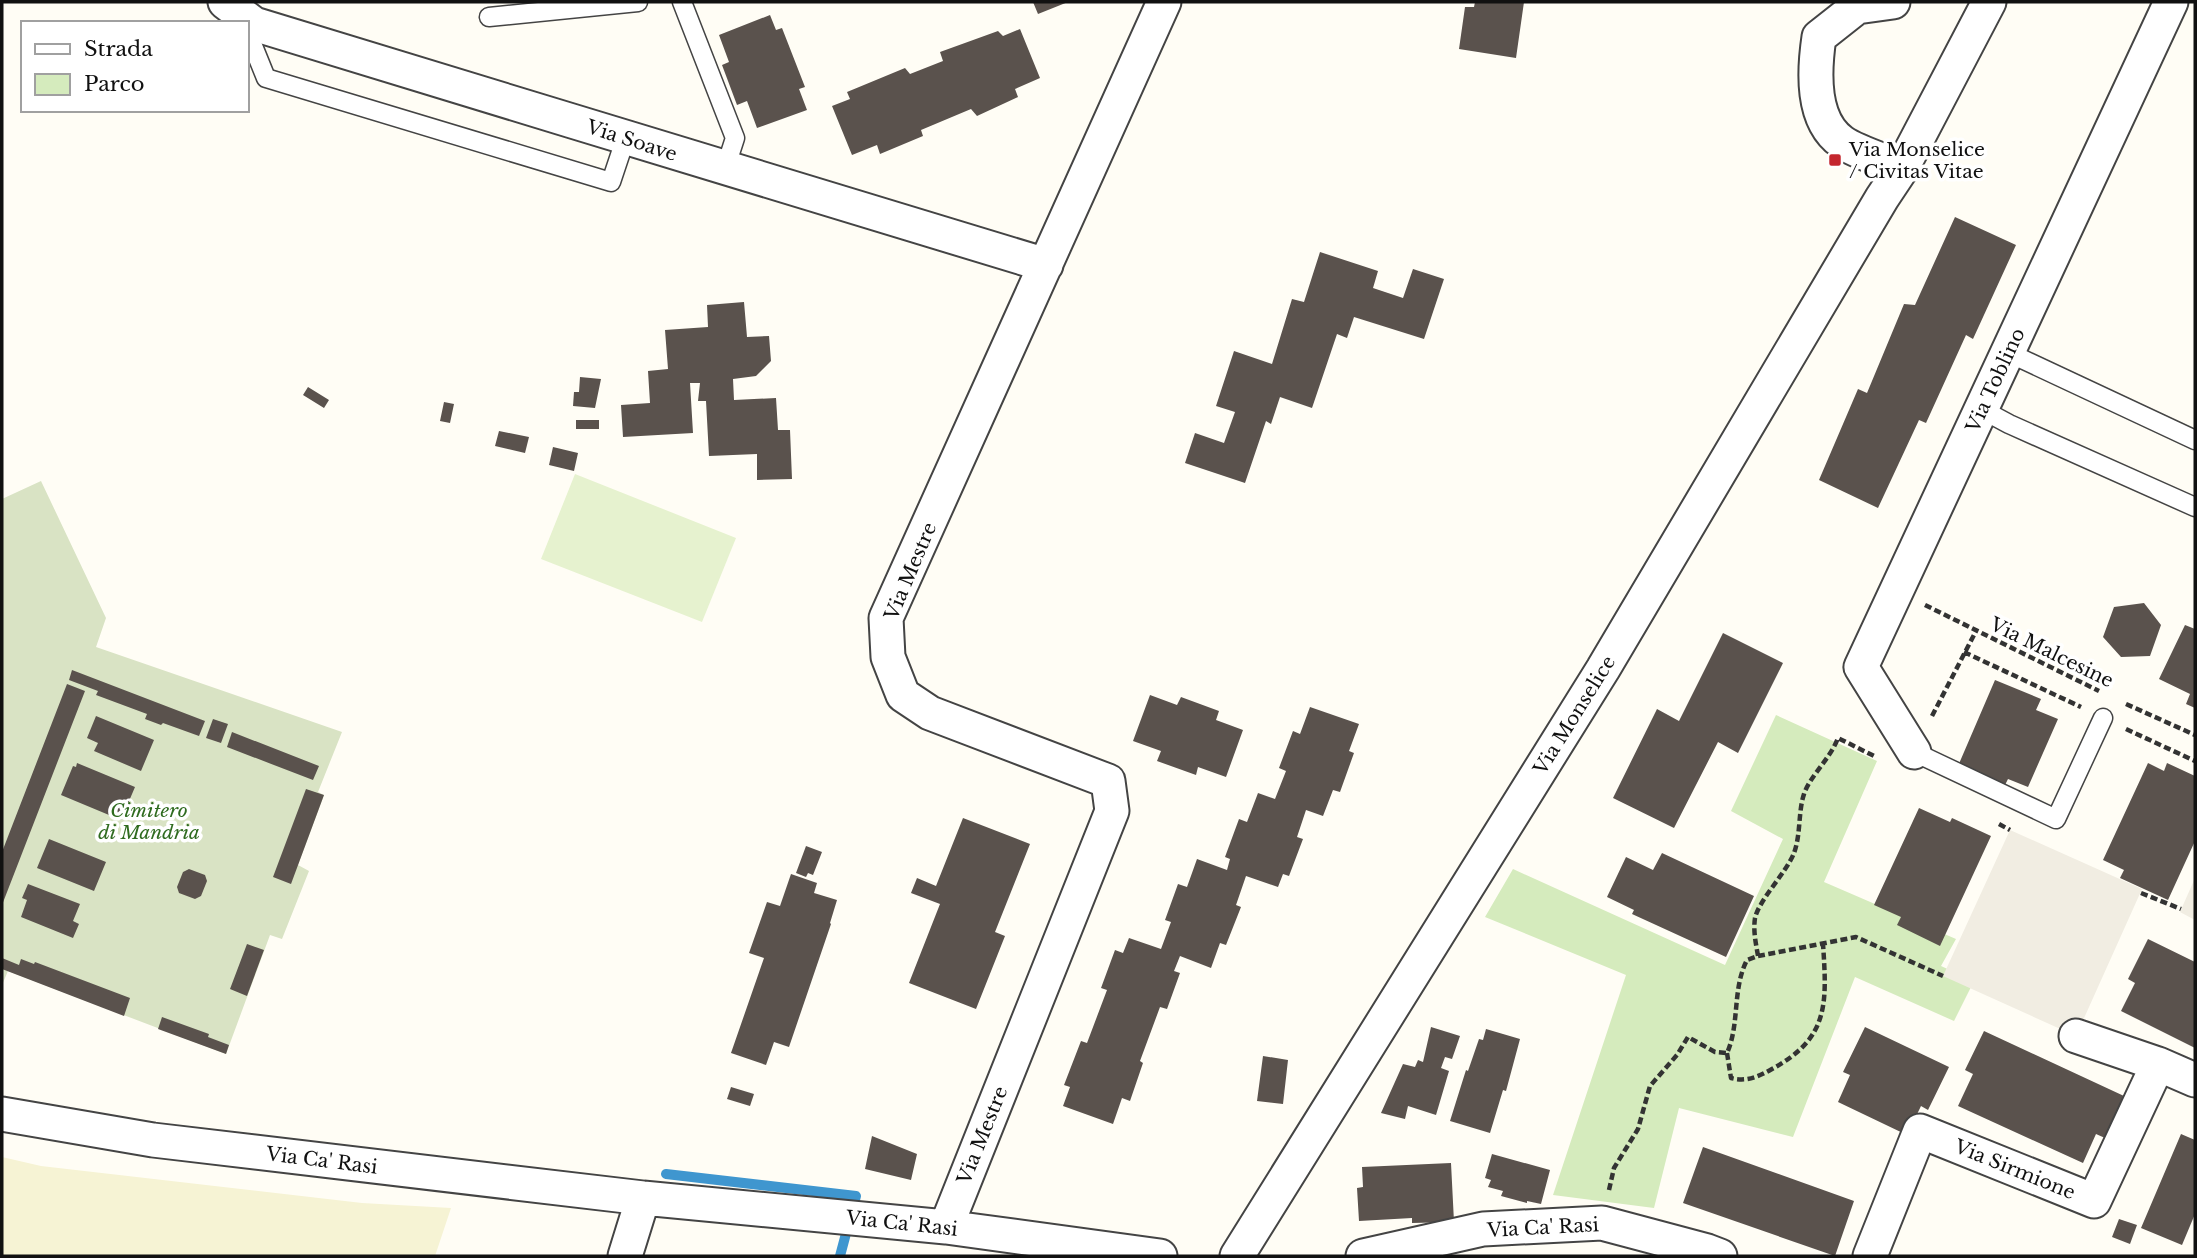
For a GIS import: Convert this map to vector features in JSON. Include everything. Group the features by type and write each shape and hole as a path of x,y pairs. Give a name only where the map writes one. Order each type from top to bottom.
{"street":[{"name":"Via Mestre","path":"946,1227 1112,811 1108,781 930,713 903,695 888,657 886,618 1164,2"},
{"path":"1894,2 1857,7 1819,37 1815,67 1825,125 1843,143 1902,169"},
{"name":"Via Monselice","path":"1237,1256 1604,669 1875,210 1902,169 1989,2"},
{"name":"Via Toblino","path":"1914,752 1861,667 2171,2"},
{"name":"Via Soave","path":"248,21 1046,265"},
{"path":"2076,1036 2158,1064 2195,1080"},
{"name":"Via Sirmione","path":"1870,1256 1920,1131 2094,1201 2158,1064"},
{"name":"Via Ca' Rasi","path":"2,1114 153,1140 643,1198 946,1227 1160,1256"},
{"path":"625,1256 643,1198"},
{"name":"Via Ca' Rasi","path":"1363,1256 1483,1229 1602,1223 1720,1256"}],"lane":[{"path":"489,17 638,2"},
{"path":"682,2 735,138 725,169"},
{"path":"248,37 266,78 611,182 626,137"},
{"path":"2007,352 2195,440"},
{"path":"1981,409 2009,425 2137,479 2195,507"},
{"path":"1914,752 2056,819 2103,718"}],"path":[{"name":"Via Malcesine","path":"1897,591 2102,692"},
{"path":"1914,752 1976,631"},
{"name":"Via Malcesine","path":"2126,704 2195,735"},
{"path":"1758,956 1755,917 1794,853 1804,793 1829,758 1838,738"},
{"path":"2141,892 2181,909"},
{"path":"1823,944 1826,984 1822,1012 1810,1042 1791,1059 1762,1074 1743,1081 1731,1078 1727,1053 1733,1040 1735,1007 1742,969 1747,960 1856,937 1942,976"},
{"path":"1602,1223 1614,1168 1638,1129 1650,1086 1677,1055 1688,1037 1715,1052 1727,1053"}],"shaded area":[{"path":"2010,830 2142,889 2076,1036 1943,976"},
{"path":"2195,878 2195,920 2180,912"},
{"path":"2,1157 41,1166 362,1203 451,1208 435,1256 2,1256"}],"green space":[{"path":"575,474 736,538 702,622 541,559"},
{"name":"Cimitero di Mandria","path":"41,481 106,618 96,647 342,732 318,792 324,795 298,865 309,871 282,939 270,935 226,1054 8,971 2,985 2,499"},
{"path":"1776,715 1877,761 1824,882 1956,939 1941,966 1974,981 1954,1021 1855,977 1793,1137 1679,1108 1654,1208 1553,1195 1626,975 1485,917 1513,869 1725,965 1783,839 1731,811"}],"building":[{"path":"1033,2 1068,2 1038,14"},
{"path":"1475,2 1524,2 1516,58 1459,49 1465,7 1474,7"},
{"path":"770,15 776,30 782,28 805,87 799,89 807,110 757,128 747,101 737,105 722,65 729,62 719,35"},
{"path":"1020,29 1040,78 1015,89 1018,97 977,116 971,109 921,130 923,136 880,154 877,145 852,155 832,106 850,99 847,92 905,68 910,74 943,61 940,52 998,31 1003,36"},
{"path":"1955,217 2016,245 1973,339 1966,335 1926,423 1919,420 1878,508 1819,480 1858,389 1867,393 1904,304 1915,305"},
{"path":"1320,252 1378,271 1373,288 1403,298 1413,269 1444,279 1424,339 1354,317 1347,338 1337,334 1312,408 1280,397 1271,424 1266,421 1245,483 1185,463 1195,433 1224,443 1235,412 1216,406 1234,351 1272,364 1292,299 1304,302"},
{"path":"744,302 747,337 769,336 771,361 756,376 733,379 734,400 776,398 778,430 790,430 792,479 757,480 757,454 709,456 706,401 698,401 700,383 690,383 693,433 623,437 621,405 650,403 648,371 668,369 665,330 708,327 707,305"},
{"path":"580,377 601,379 595,408 573,406 574,392 579,392"},
{"path":"308,387 329,400 324,408 303,395"},
{"path":"444,402 454,404 450,423 440,421"},
{"path":"576,420 599,420 599,429 576,429"},
{"path":"499,431 529,437 525,453 495,446"},
{"path":"553,447 578,453 574,471 549,465"},
{"path":"2144,603 2161,625 2150,656 2121,657 2103,637 2114,607"},
{"path":"2185,625 2195,629 2195,708 2186,704 2190,694 2159,679"},
{"path":"1723,633 1783,663 1738,753 1718,742 1674,828 1613,798 1657,709 1679,721"},
{"path":"72,670 205,721 199,736 145,719 147,714 96,695 98,691 69,680"},
{"path":"1995,680 2041,699 2036,710 2058,719 2028,787 2008,779 2005,785 1958,766"},
{"path":"67,684 85,691 2,905 2,852"},
{"path":"1150,695 1177,705 1181,697 1219,711 1216,720 1243,730 1226,777 1198,767 1196,775 1157,761 1161,751 1133,741"},
{"path":"1310,707 1359,724 1349,751 1354,753 1340,792 1333,790 1323,816 1306,810 1297,837 1303,839 1289,876 1283,874 1278,887 1246,876 1236,905 1241,907 1226,945 1220,943 1211,968 1180,956 1174,971 1180,973 1167,1009 1160,1007 1140,1061 1143,1063 1130,1101 1122,1098 1113,1124 1063,1106 1070,1087 1064,1085 1081,1041 1087,1043 1107,990 1101,988 1115,950 1123,953 1129,938 1161,949 1171,922 1165,920 1178,884 1187,887 1197,859 1227,870 1230,859 1225,857 1239,819 1247,822 1258,793 1275,799 1286,771 1279,768 1293,731 1300,734"},
{"path":"96,716 154,740 141,771 94,751 98,743 87,738"},
{"path":"213,719 228,724 221,743 206,738"},
{"path":"232,732 319,766 313,780 227,747"},
{"path":"77,763 135,787 121,820 61,795 73,766 76,767"},
{"path":"2148,763 2164,771 2167,763 2195,776 2195,841 2168,900 2120,878 2124,870 2103,860"},
{"path":"306,789 324,795 291,884 273,877"},
{"path":"1919,808 1950,822 1952,818 1991,836 1940,946 1897,925 1901,917 1874,905"},
{"path":"963,818 1030,844 995,932 1005,936 976,1009 909,983 940,904 911,893 917,878 936,886"},
{"path":"49,839 106,862 94,891 37,868"},
{"path":"806,846 822,852 813,875 808,873 806,877 796,873"},
{"path":"1662,853 1754,896 1726,957 1632,914 1634,910 1607,897 1626,857 1653,870"},
{"path":"189,869 205,875 207,881 201,896 195,899 179,893 177,887 183,872"},
{"path":"791,874 817,883 814,893 837,900 789,1047 774,1042 766,1065 731,1053 764,958 749,953 767,902 780,906"},
{"path":"28,884 80,904 73,921 79,924 73,938 21,917 27,900 22,898"},
{"path":"2148,939 2195,962 2195,1048 2121,1011 2135,983 2128,979"},
{"path":"247,944 264,950 247,996 230,989"},
{"path":"2,958 19,965 21,959 34,964 35,962 130,998 124,1016 2,969"},
{"path":"162,1017 209,1034 208,1037 229,1045 226,1054 158,1029"},
{"path":"1431,1027 1460,1036 1452,1059 1445,1057 1441,1068 1449,1071 1436,1115 1408,1106 1405,1119 1381,1113 1403,1064 1415,1067 1418,1060 1423,1062"},
{"path":"1865,1027 1949,1067 1928,1110 1921,1106 1907,1135 1838,1102 1850,1075 1843,1072"},
{"path":"1486,1029 1520,1039 1506,1091 1503,1090 1490,1133 1450,1121 1466,1070 1468,1071 1479,1039 1483,1040"},
{"path":"1984,1031 2124,1096 2105,1138 2096,1134 2083,1163 1958,1106 1973,1074 1965,1070"},
{"path":"1263,1056 1288,1060 1283,1104 1257,1101"},
{"path":"731,1087 754,1094 750,1106 727,1099"},
{"path":"2181,1134 2195,1140 2195,1214 2182,1245 2141,1228"},
{"path":"872,1136 917,1154 911,1180 865,1169"},
{"path":"1703,1147 1854,1201 1835,1256 1683,1203"},
{"path":"1492,1154 1550,1170 1541,1204 1501,1196 1503,1191 1488,1187 1491,1180 1485,1178"},
{"path":"1451,1163 1454,1222 1412,1223 1412,1218 1359,1221 1357,1188 1363,1187 1362,1167"},
{"path":"2119,1219 2137,1225 2130,1244 2112,1237"}],"waterway":[{"path":"666,1174 856,1196 840,1256"}],"place":[{"name":"Via Monselice / Civitas Vitae","path":"1835,160"}]}
